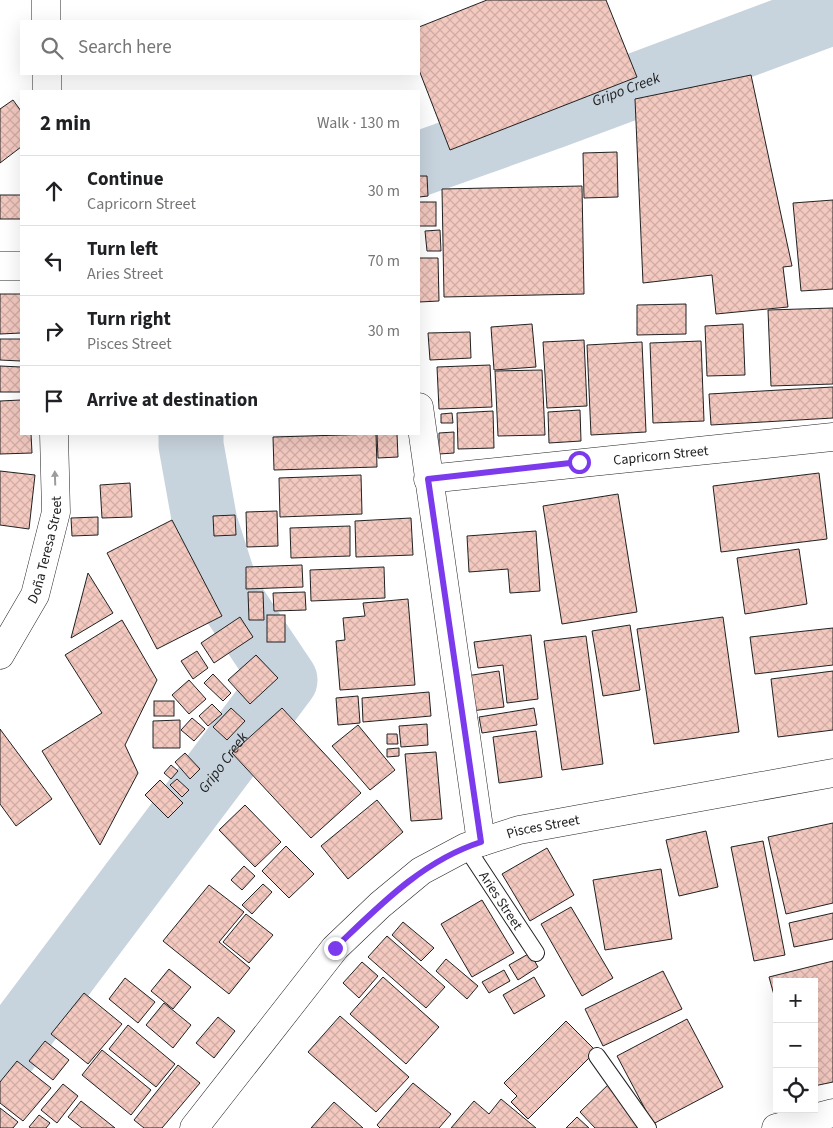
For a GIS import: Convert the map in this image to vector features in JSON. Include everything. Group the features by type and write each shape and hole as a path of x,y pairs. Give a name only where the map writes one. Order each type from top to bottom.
{"street":[{"path":"46,0 46,20"},
{"path":"47,75 47,90"},
{"path":"0,266 20,266"},
{"name":"Aries Street","path":"420,415 474,845"},
{"name":"Doña Teresa Street","path":"0,655 35,595 56,512 54,435"},
{"name":"Capricorn Street","path":"428,479 833,437"},
{"name":"Pisces Street","path":"194,1128 335,948 380,905 421,871 474,845 519,830 833,773"},
{"path":"776,1128 833,1113"}],"lane":[{"name":"Aries Street","path":"474,845 536,954"},
{"path":"597,1056 648,1128"}],"building":[{"path":"487,0 606,0 637,77 450,150 420,73 420,27"},
{"path":"751,75 792,266 783,267 788,307 716,314 712,275 643,283 635,99"},
{"path":"13,100 20,110 20,148 0,163 0,109"},
{"path":"617,152 618,197 584,198 583,153"},
{"path":"420,176 427,176 428,196 420,197"},
{"path":"582,186 584,294 444,297 442,189"},
{"path":"0,195 20,195 20,219 0,219"},
{"path":"833,200 833,289 801,291 793,203"},
{"path":"420,202 436,202 436,226 420,226"},
{"path":"440,230 441,251 427,251 425,231"},
{"path":"420,258 438,258 439,301 420,302"},
{"path":"0,294 20,294 20,333 0,334"},
{"path":"686,304 686,334 637,335 637,305"},
{"path":"833,308 833,384 771,386 768,310"},
{"path":"532,324 536,367 494,370 491,327"},
{"path":"743,324 745,375 707,376 705,326"},
{"path":"470,332 471,358 430,360 428,333"},
{"path":"0,339 20,339 20,361 0,360"},
{"path":"584,340 587,406 547,408 543,342"},
{"path":"701,341 704,421 653,423 650,343"},
{"path":"642,342 646,432 591,435 587,345"},
{"path":"490,365 492,407 439,409 437,367"},
{"path":"0,366 20,367 20,392 0,392"},
{"path":"542,370 545,435 498,436 495,371"},
{"path":"833,387 833,418 711,425 709,394"},
{"path":"20,400 20,435 31,435 32,453 0,454 0,401"},
{"path":"580,410 581,441 549,443 548,412"},
{"path":"493,411 494,448 458,449 457,413"},
{"path":"452,413 453,423 441,423 441,414"},
{"path":"454,432 454,453 439,454 439,433"},
{"path":"376,435 377,467 274,470 273,437"},
{"path":"377,435 397,435 398,457 378,458"},
{"path":"0,471 35,475 29,529 0,525"},
{"path":"819,473 827,539 721,552 713,486"},
{"path":"361,475 362,514 280,517 279,478"},
{"path":"130,483 132,517 102,518 100,485"},
{"path":"618,494 637,612 562,624 543,506"},
{"path":"277,511 278,546 247,547 246,512"},
{"path":"235,515 236,535 214,536 213,516"},
{"path":"98,517 98,535 72,536 71,518"},
{"path":"411,518 413,555 356,557 355,521"},
{"path":"172,520 222,616 157,649 107,553"},
{"path":"350,526 350,556 291,558 290,528"},
{"path":"536,531 540,591 510,593 508,569 469,572 467,536"},
{"path":"799,549 807,604 745,614 737,558"},
{"path":"302,565 303,587 246,589 246,567"},
{"path":"384,567 385,598 311,601 310,570"},
{"path":"88,573 113,613 71,638"},
{"path":"248,592 263,592 264,620 249,620"},
{"path":"305,592 306,610 274,611 273,593"},
{"path":"408,599 415,685 340,690 336,641 345,640 343,618 365,616 363,603"},
{"path":"267,615 285,615 285,642 267,642"},
{"path":"240,617 253,637 214,663 201,643"},
{"path":"723,617 739,732 654,744 637,629"},
{"path":"122,620 157,680 125,745 138,773 100,845 42,751 102,713 65,655"},
{"path":"630,625 640,690 603,696 592,631"},
{"path":"833,628 833,665 755,674 750,637"},
{"path":"531,635 538,699 507,703 503,665 478,668 474,642"},
{"path":"586,636 603,764 562,770 544,641"},
{"path":"197,651 208,668 193,679 181,661"},
{"path":"256,655 278,678 250,704 228,680"},
{"path":"499,671 504,707 471,711 466,676"},
{"path":"833,671 833,730 778,737 771,679"},
{"path":"213,674 231,693 223,701 204,683"},
{"path":"189,680 206,699 189,714 172,695"},
{"path":"429,692 431,716 363,722 362,698"},
{"path":"358,696 360,723 338,725 336,698"},
{"path":"154,701 174,701 174,716 154,716"},
{"path":"212,704 222,714 208,726 199,716"},
{"path":"231,708 245,721 227,740 213,727"},
{"path":"282,708 361,793 311,838 232,753"},
{"path":"534,708 537,725 482,733 479,717"},
{"path":"192,718 205,729 194,741 181,730"},
{"path":"180,720 180,748 153,748 153,721"},
{"path":"427,724 428,745 401,747 399,726"},
{"path":"358,725 395,770 370,790 332,746"},
{"path":"0,729 52,799 16,826 0,804"},
{"path":"536,731 542,777 499,783 493,737"},
{"path":"387,734 397,734 398,744 387,744"},
{"path":"399,748 399,756 387,757 387,749"},
{"path":"436,752 442,819 411,821 405,754"},
{"path":"185,753 200,769 190,779 175,762"},
{"path":"171,765 178,771 171,779 164,773"},
{"path":"177,779 189,790 182,797 170,785"},
{"path":"160,780 183,803 168,818 145,795"},
{"path":"377,800 403,832 348,879 321,846"},
{"path":"245,805 281,842 255,867 219,830"},
{"path":"833,823 833,903 786,914 768,837"},
{"path":"706,831 718,887 679,896 666,840"},
{"path":"763,841 785,955 754,961 731,847"},
{"path":"286,846 314,874 289,898 262,871"},
{"path":"547,848 574,895 530,921 502,874"},
{"path":"244,866 255,876 242,890 231,880"},
{"path":"661,869 672,939 605,950 593,880"},
{"path":"263,884 272,892 252,914 242,905"},
{"path":"209,885 244,912 219,942 250,968 229,994 163,941"},
{"path":"482,900 514,953 472,977 441,924"},
{"path":"571,907 613,978 582,996 541,924"},
{"path":"833,913 833,939 794,947 789,923"},
{"path":"246,914 273,935 249,963 223,942"},
{"path":"403,922 434,948 421,961 392,935"},
{"path":"387,936 445,987 426,1008 368,957"},
{"path":"530,953 538,967 518,980 509,965"},
{"path":"446,959 478,986 467,999 436,971"},
{"path":"833,961 833,1082 818,1085 818,978 773,978 773,992 769,977"},
{"path":"362,962 378,976 359,998 343,983"},
{"path":"169,969 191,987 173,1009 151,991"},
{"path":"504,970 510,981 489,993 482,982"},
{"path":"663,971 682,1009 603,1046 585,1009"},
{"path":"383,977 439,1027 406,1064 350,1014"},
{"path":"534,977 545,996 514,1014 503,995"},
{"path":"125,978 155,1002 138,1023 109,999"},
{"path":"84,993 122,1024 88,1064 51,1034"},
{"path":"164,1003 191,1025 173,1048 146,1025"},
{"path":"340,1016 409,1077 376,1112 308,1052"},
{"path":"218,1017 235,1031 214,1058 196,1043"},
{"path":"687,1019 723,1087 653,1124 617,1056"},
{"path":"566,1021 596,1051 528,1119 511,1102 517,1096 504,1083"},
{"path":"128,1025 175,1064 156,1087 109,1049"},
{"path":"45,1041 69,1060 53,1080 29,1061"},
{"path":"102,1050 151,1090 131,1115 82,1075"},
{"path":"17,1061 51,1088 23,1121 0,1103 0,1082"},
{"path":"178,1065 200,1083 162,1128 144,1128 134,1120"},
{"path":"611,1082 642,1128 595,1128 580,1112"},
{"path":"413,1083 451,1114 439,1128 380,1128 377,1125"},
{"path":"63,1084 78,1096 57,1123 41,1110"},
{"path":"501,1099 536,1128 451,1128 474,1101 489,1114"},
{"path":"81,1101 115,1128 82,1128 68,1117"},
{"path":"334,1102 363,1128 311,1128"},
{"path":"0,1108 18,1122 13,1128 0,1128"},
{"path":"39,1115 50,1123 46,1128 29,1127"},
{"path":"577,1117 589,1128 566,1128"}],"waterway":[{"name":"Gripo Creek","path":"420,164 833,12"},
{"name":"Gripo Creek","path":"0,1059 285,680 228,595 205,523 191,445 191,435"}],"route":[{"path":"335,948 380,905 421,871 466,847 481,842 428,479 579,462"}]}
